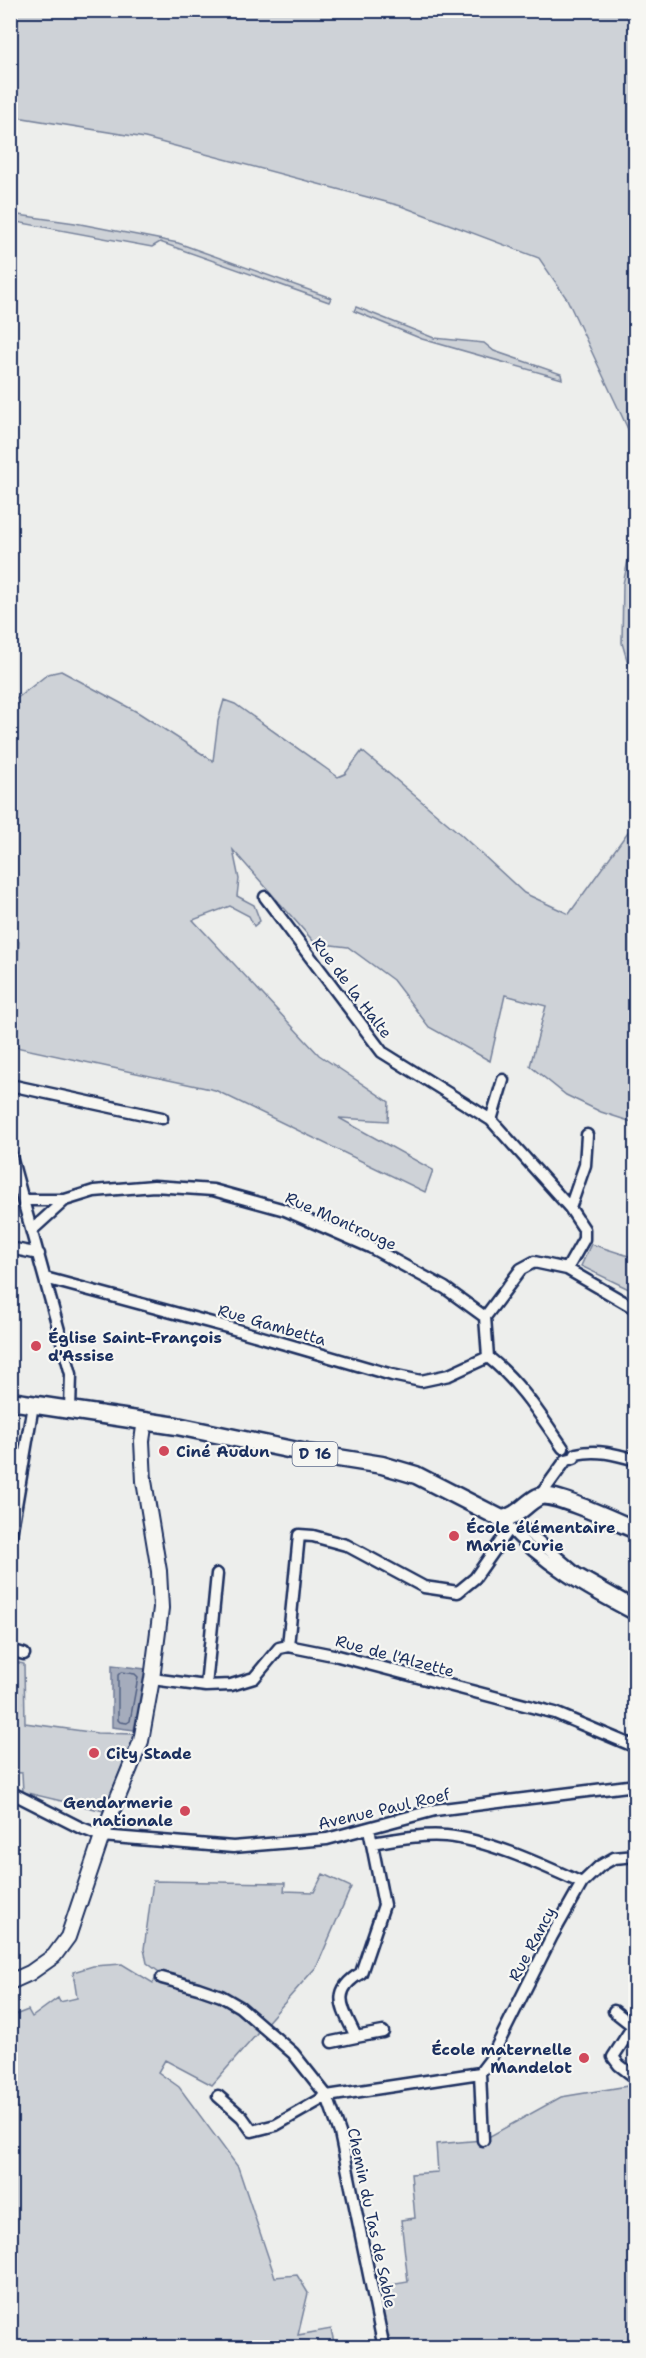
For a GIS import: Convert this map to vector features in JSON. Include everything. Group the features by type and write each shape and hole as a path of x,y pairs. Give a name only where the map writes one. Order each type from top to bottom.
{"main road":[{"name":"D 16","path":"10,1401 145,1420 307,1453 382,1465 416,1475 513,1528"},
{"path":"10,1982 30,1973 54,1956 68,1937 102,1836 141,1741 161,1608 159,1571 144,1481 142,1441 145,1420"},
{"path":"513,1528 512,1517 540,1496 562,1499 636,1530"}],"street":[{"name":"Rue de la Halte","path":"265,897 382,1052 491,1120 570,1208 584,1229 584,1239 567,1269"},
{"path":"491,1120 503,1080"},
{"path":"10,1085 162,1118"},
{"path":"570,1208 585,1165 587,1135"},
{"path":"10,1153 71,1374 70,1410"},
{"name":"Rue Montrouge","path":"24,1200 65,1200 94,1191 154,1186 213,1190 285,1210 370,1247 445,1288 485,1317"},
{"name":"Rue Montrouge","path":"32,1230 65,1200"},
{"path":"10,1248 39,1254"},
{"path":"571,1457 572,1446 563,1448 524,1392 502,1368 488,1357 485,1317 521,1269 534,1262 567,1269 636,1309"},
{"name":"Rue Gambetta","path":"45,1278 227,1327 392,1375 421,1381 449,1375 488,1357"},
{"path":"10,1541 33,1405"},
{"path":"540,1496 571,1457 589,1451 609,1452 636,1460"},
{"path":"152,1679 206,1686 231,1685 254,1678 279,1648 288,1646 299,1535 313,1536 346,1545 424,1587 458,1592 475,1578 513,1528"},
{"path":"513,1528 576,1573 636,1607"},
{"path":"513,1528 584,1588 636,1615"},
{"path":"206,1686 216,1574"},
{"name":"Rue de l'Alzette","path":"288,1646 338,1656 555,1713 636,1747"},
{"path":"10,1650 24,1654"},
{"name":"Avenue Paul Roef","path":"10,1792 79,1827 102,1836 233,1847 314,1841 369,1829 435,1810 636,1785"},
{"path":"393,1821 398,1839"},
{"path":"356,2037 341,2003 342,1989 347,1981 361,1973 384,1905 369,1829"},
{"path":"372,1843 446,1836 472,1841 532,1860 582,1883"},
{"name":"Rue Rancy","path":"480,2073 490,2060 552,1936 582,1883 600,1866 614,1858 636,1856"},
{"name":"Chemin du Tas de Sable","path":"162,1978 220,1996 240,2007 293,2053 327,2096 340,2133 384,2348"},
{"path":"614,2011 634,2026 614,2057 619,2065 636,2078"},
{"path":"332,2042 383,2032"},
{"path":"218,2096 242,2117 252,2131 276,2125 327,2096 480,2073 483,2140"}],"shaded area":[{"path":"10,11 635,11 635,444 567,299 539,258 401,206 145,138 11,116"},
{"path":"11,214 75,223 178,243 331,298 329,302 160,242 152,247 11,221"},
{"path":"356,307 434,338 484,343 494,351 561,374 562,379 422,339 354,311"},
{"path":"635,528 636,687 622,643 623,584"},
{"path":"61,671 139,713 213,761 218,721 224,700 235,704 338,777 345,774 362,751 459,833 524,893 569,914 635,822 635,1123 601,1112 566,1095 530,1066 546,1006 505,995 490,1061 429,1027 393,980 348,947 315,943 233,850 239,879 237,896 254,905 260,921 254,926 249,916 230,906 193,920 319,1055 389,1102 388,1121 339,1118 433,1170 425,1192 215,1090 11,1046 11,980 17,968 19,942 10,931 11,703 48,674"},
{"path":"591,1244 635,1258 635,1292 581,1266"},
{"path":"11,1661 24,1664 25,1723 97,1733 135,1734 104,1811 23,1792 22,1773 11,1772"},
{"path":"323,1874 351,1887 317,1966 212,2085 165,2060 158,2072 179,2087 238,2167 275,2277 297,2275 308,2293 298,2335 331,2329 335,2347 11,2347 10,2017 28,2010 32,2017 58,1998 60,2002 77,1998 73,1972 93,1966 122,1964 153,1983 159,1972 147,1963 144,1949 153,1881 285,1883 284,1891 314,1892"},
{"path":"634,2085 635,2347 384,2347 372,2288 408,2282 401,2220 415,2218 411,2174 438,2172 436,2144 483,2140 561,2097"}],"water":[{"path":"112,1665 145,1669 134,1730 112,1727"}],"place":[{"name":"Église Saint-François d'Assise","path":"36,1346"},
{"name":"Ciné Audun","path":"164,1451"},
{"name":"École élémentaire Marie Curie","path":"454,1536"},
{"name":"City Stade","path":"94,1753"},
{"name":"Gendarmerie nationale","path":"185,1811"},
{"name":"École maternelle Mandelot","path":"584,2058"}]}
